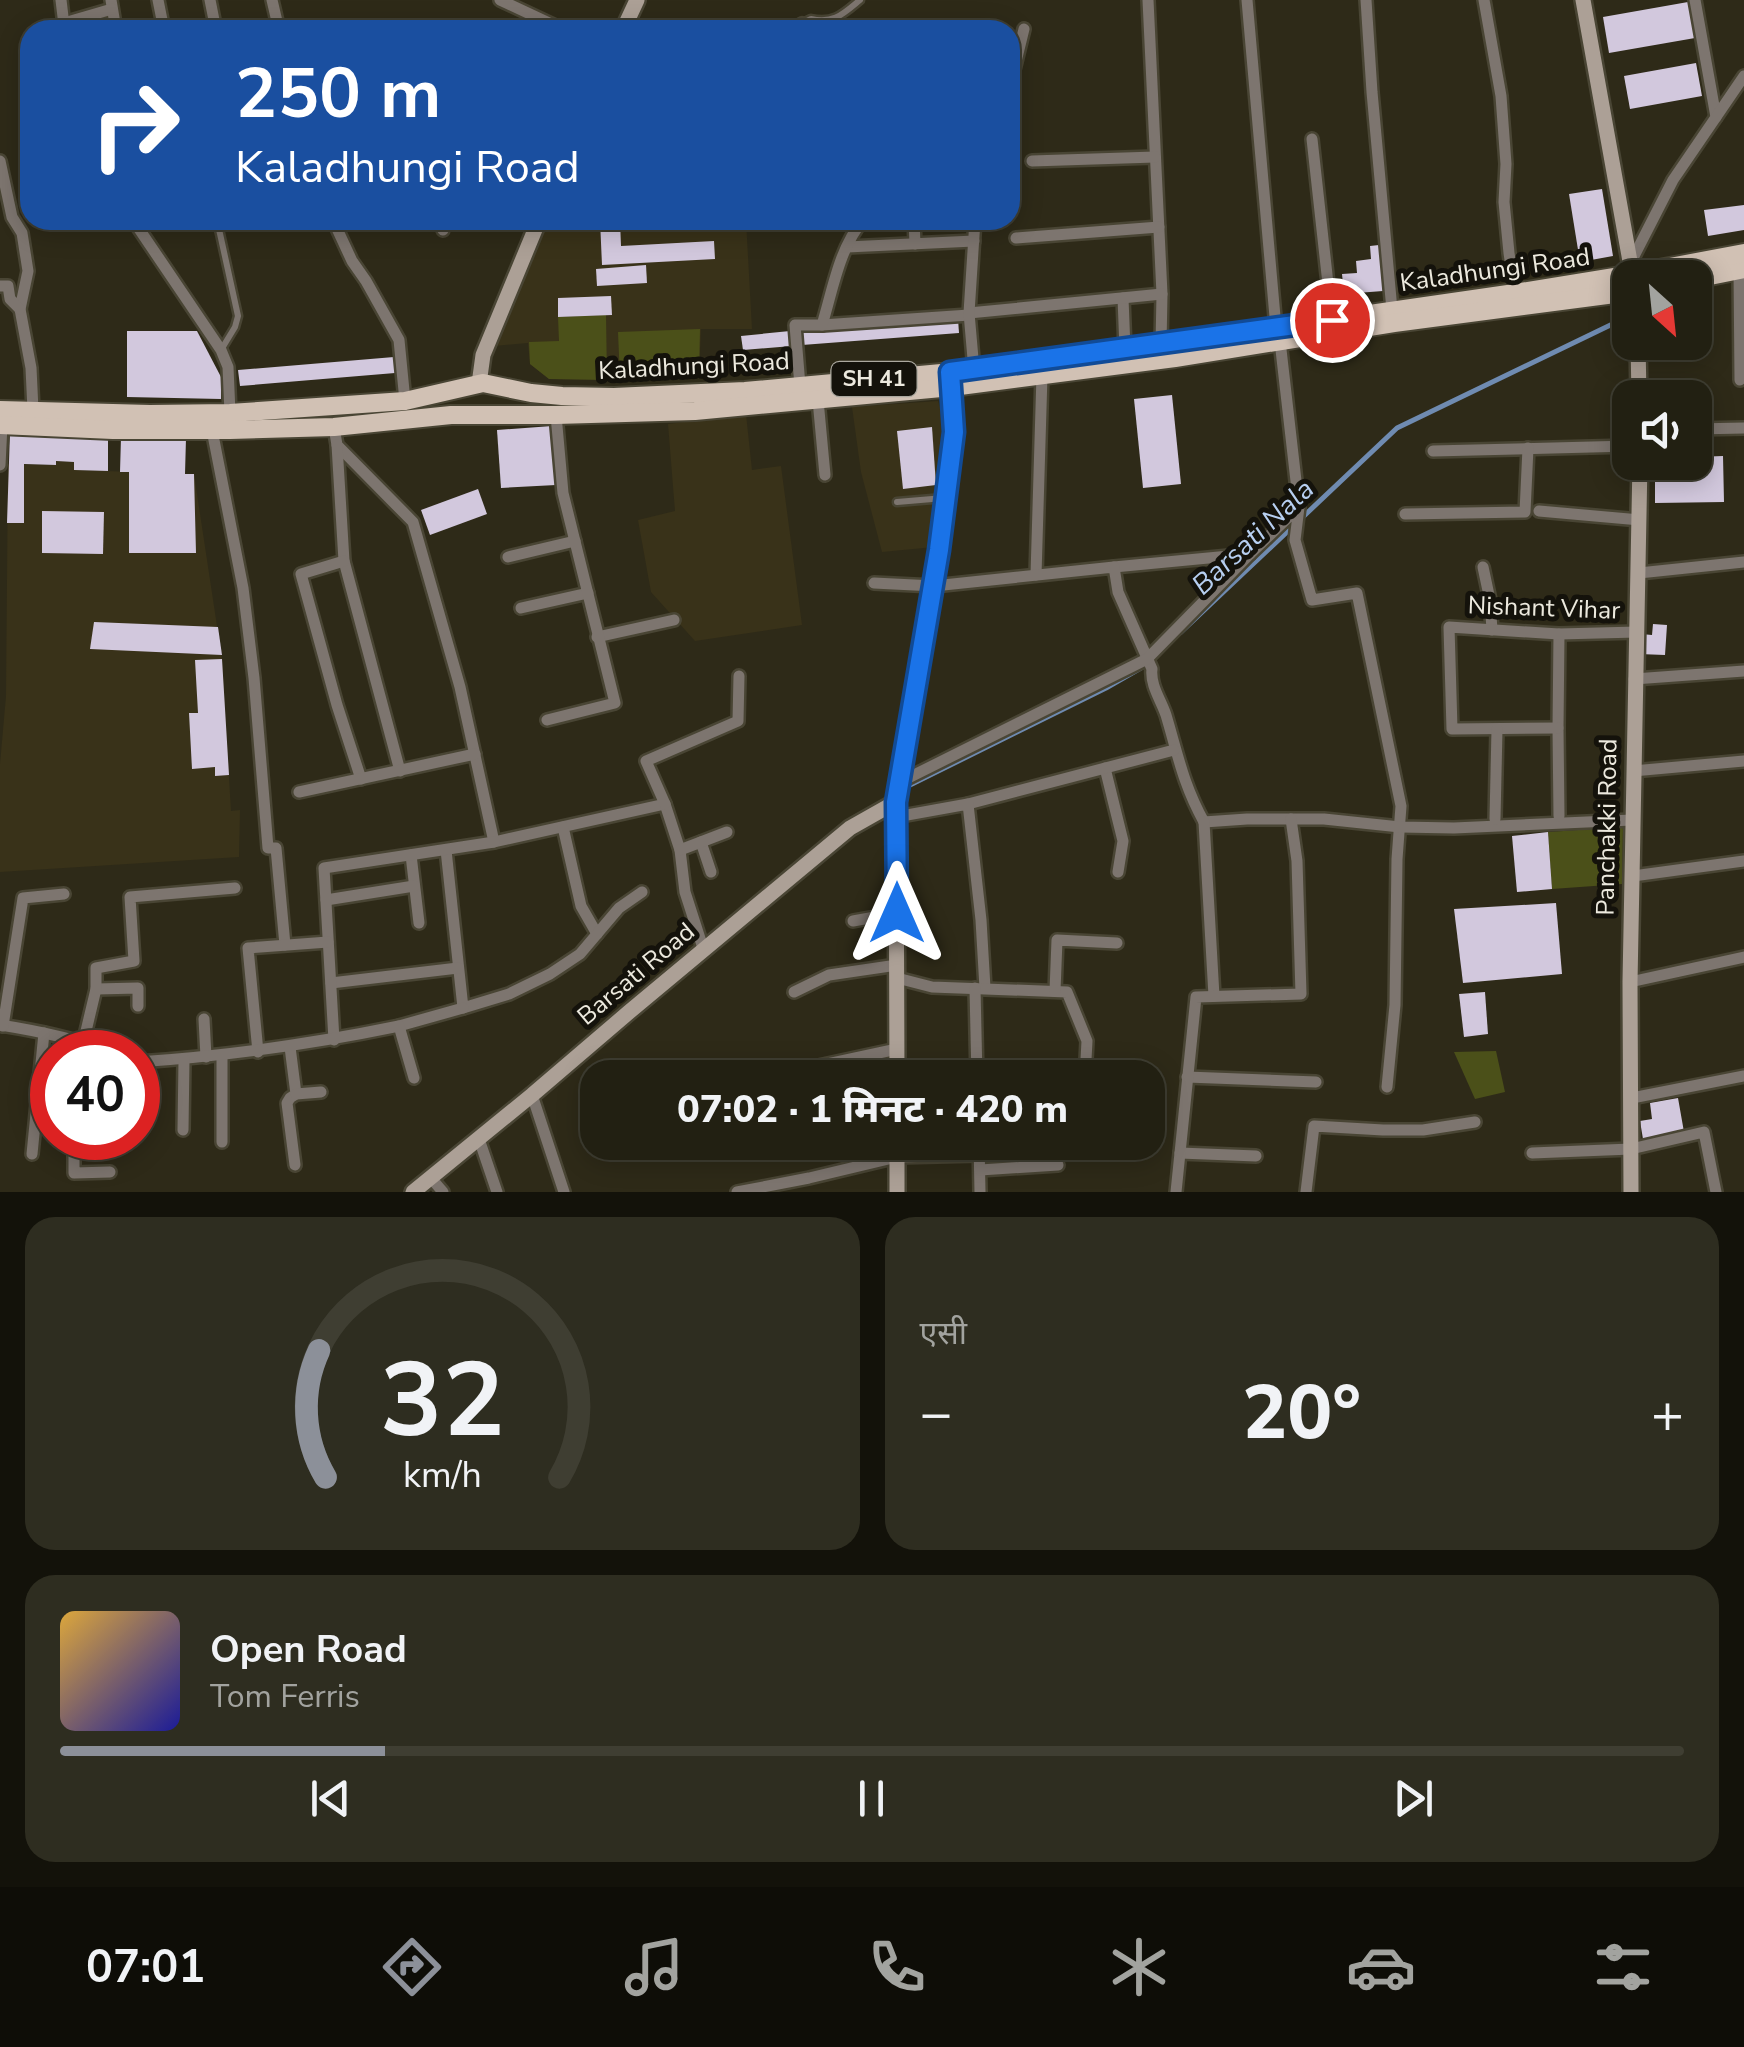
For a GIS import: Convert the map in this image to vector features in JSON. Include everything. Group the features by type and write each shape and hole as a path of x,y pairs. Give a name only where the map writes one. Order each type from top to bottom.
{"main road":[{"name":"Kaladhungi Road","path":"1712,267 1742,264"},
{"path":"1712,274 1742,264"},
{"name":"Kaladhungi Road","path":"1,418 335,436 451,416 695,411 818,400 951,380 974,370 1161,344 1278,334 1517,300 1612,280"},
{"name":"Kaladhungi Road","path":"1,418 32,410 150,414 333,407 405,401 479,384 531,394 614,397 1042,375 1175,358 1332,320 1393,317"},
{"path":"499,415 503,402 500,387"},
{"path":"450,392 451,416"},
{"path":"333,407 335,436"}],"street":[{"path":"500,0 543,20"},
{"path":"1148,0 1161,344"},
{"path":"1247,0 1298,511 1295,540 1312,600 1357,593 1401,806 1396,858 1395,1006 1387,1086"},
{"path":"1366,0 1393,317"},
{"path":"1484,0 1501,96 1506,164 1504,202 1517,300"},
{"path":"1583,0 1629,260"},
{"path":"1694,0 1716,118"},
{"path":"77,20 112,4"},
{"path":"1020,45 1024,29"},
{"path":"1639,260 1673,180 1744,76"},
{"path":"1312,138 1332,320"},
{"path":"1032,161 1156,157"},
{"path":"0,160 12,216 20,230"},
{"path":"1016,238 1159,227"},
{"path":"20,230 28,271 20,310 32,368 32,410"},
{"path":"140,230 220,350 228,367 230,413"},
{"path":"337,230 399,340 405,401"},
{"path":"479,384 483,355 535,230"},
{"path":"822,324 855,230"},
{"path":"914,230 914,244"},
{"path":"974,370 969,314 975,230"},
{"path":"847,247 974,241"},
{"path":"1740,380 1742,264"},
{"path":"0,286 8,286 10,299 20,310"},
{"path":"800,386 795,325 969,314 1162,294"},
{"path":"1123,298 1125,349"},
{"path":"1036,574 1042,375"},
{"path":"897,1060 896,810 934,586 954,432 951,380"},
{"path":"818,400 825,475"},
{"path":"547,720 615,702 563,493 556,416"},
{"path":"0,465 1,418"},
{"path":"1712,429 1744,428"},
{"path":"212,430 243,588 268,848 276,848 285,946"},
{"path":"335,436 344,561 400,771"},
{"path":"335,436 412,522 460,687 494,842"},
{"path":"1433,452 1612,446"},
{"path":"1406,514 1525,512 1528,448"},
{"name":"Panchakki Road","path":"1631,1192 1632,820 1640,480"},
{"path":"900,782 1149,664 1250,554 1298,511"},
{"path":"1539,511 1640,520"},
{"path":"508,557 575,540"},
{"path":"874,583 934,586 1250,554"},
{"path":"344,561 301,574 361,779"},
{"path":"1638,573 1744,562"},
{"path":"1114,567 1118,592 1149,664 1190,796 1204,822 1214,996"},
{"path":"1482,568 1492,630"},
{"path":"521,608 588,593"},
{"path":"598,637 674,620"},
{"name":"Nishant Vihar","path":"1497,729 1452,730 1450,627 1559,634 1637,632"},
{"path":"1559,634 1560,816"},
{"path":"1634,680 1744,671"},
{"path":"704,951 686,892 680,850 646,761 738,721 739,676"},
{"path":"1496,819 1497,729 1558,728"},
{"path":"896,810 968,804 1174,750"},
{"path":"300,792 475,754"},
{"path":"1633,770 1744,761"},
{"path":"1105,768 1123,842 1118,872"},
{"path":"334,1040 324,868 494,842 665,804"},
{"path":"968,804 981,920 978,1060"},
{"name":"Barsati Road","path":"413,1192 850,828 896,810"},
{"path":"1176,1192 1196,996 1301,994 1297,861 1290,819"},
{"path":"1204,822 1336,819 1400,827 1495,828 1632,820"},
{"path":"563,826 580,906 597,934"},
{"path":"680,850 727,832"},
{"path":"701,842 711,872"},
{"path":"446,850 464,1008"},
{"path":"411,855 419,923"},
{"path":"1632,876 1744,861"},
{"path":"326,900 414,886"},
{"path":"87,1030 96,989 96,968 134,961 130,897 235,888"},
{"path":"160,1061 334,1040 509,994 580,954 619,908 642,892"},
{"path":"30,1030 1,1025 23,898 64,894"},
{"path":"853,922 897,913"},
{"path":"1054,991 1057,940 1117,943"},
{"path":"258,1052 248,948 328,942"},
{"path":"1630,982 1744,957"},
{"path":"331,983 458,968"},
{"path":"794,992 829,975 897,972 932,987 1067,992 1087,1041 1086,1060"},
{"path":"96,989 138,988 138,1006"},
{"path":"204,1018 206,1057"},
{"path":"399,1026 414,1078"},
{"path":"290,1046 296,1094"},
{"path":"846,1060 897,1049"},
{"path":"222,1055 222,1142"},
{"path":"183,1130 184,1059"},
{"path":"1187,1076 1316,1082"},
{"path":"1632,1098 1744,1076"},
{"path":"295,1166 287,1103 296,1094 320,1092"},
{"path":"532,1095 564,1192"},
{"path":"1306,1192 1314,1126 1423,1130 1475,1122"},
{"path":"1532,1153 1631,1149 1704,1132 1716,1192"},
{"path":"478,1139 497,1192"},
{"path":"1180,1153 1256,1156"},
{"path":"74,1160 74,1173 110,1172"},
{"path":"737,1192 810,1178 866,1160"},
{"path":"897,1160 897,1192"},
{"path":"980,1160 980,1192"},
{"path":"980,1170 1058,1165"},
{"path":"431,1178 442,1192"}],"lane":[{"path":"830,20 860,0"},
{"path":"219,230 238,316 220,350"},
{"path":"897,502 945,498"}],"shaded area":[{"path":"541,230 747,230 752,329 701,329 699,375 549,379 530,364 528,343 494,346"},
{"path":"938,401 947,429 934,547 882,552 861,472 852,407"},
{"path":"746,414 752,470 781,466 802,625 695,641 651,592 638,520 675,511 668,424"},
{"path":"56,461 74,462 75,470 194,474 222,659 231,811 240,810 239,857 0,872 8,464 56,465"}],"green space":[{"path":"606,315 607,380 549,379 530,364 529,342 559,341 558,317"},
{"path":"700,329 699,375 620,379 618,332"},
{"path":"1623,827 1622,884 1552,889 1548,832"},
{"path":"1496,1051 1505,1092 1475,1099 1454,1052"}],"building":[{"path":"1688,2 1695,38 1609,53 1603,17"},
{"path":"1696,63 1702,96 1630,109 1624,76"},
{"path":"1602,189 1613,256 1580,262 1569,194"},
{"path":"1744,205 1744,230 1708,236 1704,210"},
{"path":"600,230 620,230 621,246 714,241 715,259 602,265"},
{"path":"1379,245 1383,291 1344,294 1342,274 1357,273 1356,261 1371,259 1370,246"},
{"path":"646,265 647,283 597,286 596,269"},
{"path":"611,296 612,315 558,317 558,298"},
{"path":"958,319 959,333 802,345 801,331"},
{"path":"127,331 197,331 221,377 221,399 127,397"},
{"path":"790,331 792,346 743,350 741,336"},
{"path":"394,357 395,373 240,386 238,370"},
{"path":"1172,395 1181,484 1143,488 1134,399"},
{"path":"552,426 556,485 501,488 497,430"},
{"path":"932,427 936,485 903,489 897,431"},
{"path":"10,431 108,434 108,471 74,470 74,462 24,464 24,523 7,523"},
{"path":"121,437 186,438 185,474 194,474 196,553 129,553 129,472 120,472"},
{"path":"1712,456 1723,456 1724,502 1655,503 1655,480 1712,480"},
{"path":"478,489 487,514 430,535 421,510"},
{"path":"42,511 104,512 103,554 42,553"},
{"path":"94,622 218,627 222,655 90,649"},
{"path":"1653,624 1667,625 1665,655 1639,654 1641,634 1652,635"},
{"path":"222,659 229,775 215,776 215,767 192,769 189,713 198,713 195,660"},
{"path":"1548,832 1552,889 1517,892 1512,836"},
{"path":"1556,903 1562,974 1463,983 1454,909"},
{"path":"1485,992 1488,1034 1464,1037 1459,994"},
{"path":"1678,1098 1684,1132 1643,1139 1640,1121 1652,1119 1650,1103"}],"waterway":[{"name":"Barsati Nala","path":"1180,633 1397,428 1612,324"},
{"name":"Barsati Nala","path":"908,786 1146,665"}],"route":[{"path":"897,913 896,802 920,672 954,432 950,372 1332,320"}]}
